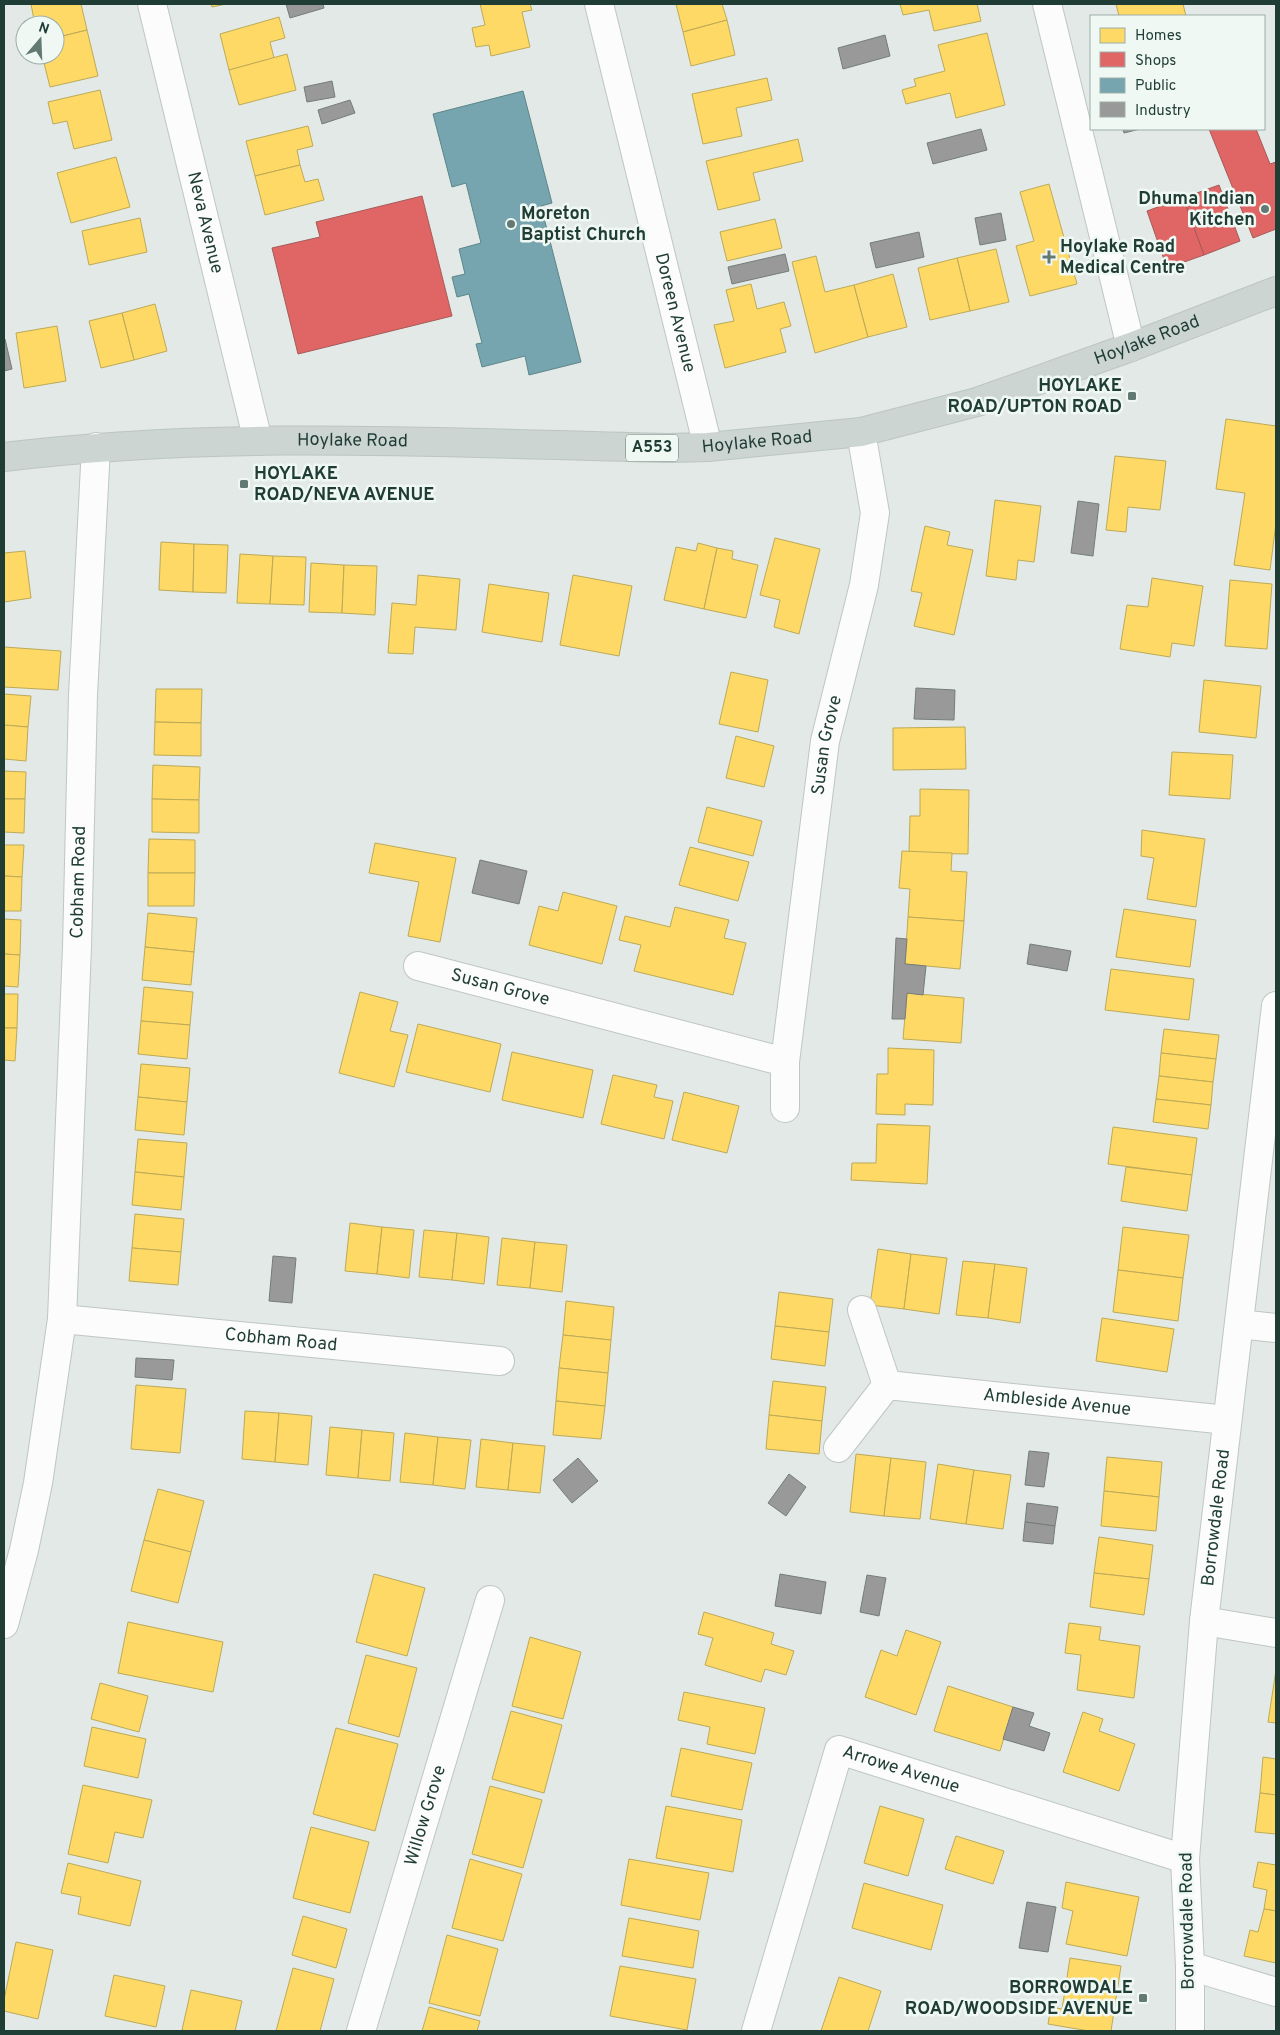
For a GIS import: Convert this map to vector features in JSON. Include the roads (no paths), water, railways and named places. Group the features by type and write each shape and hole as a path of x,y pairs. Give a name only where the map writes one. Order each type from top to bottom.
{"main road":[{"name":"Hoylake Road","path":"4,457 96,447 173,442 258,440 660,448 708,447 861,432 976,402 1131,347 1276,292"}],"street":[{"name":"Neva Avenue","path":"152,4 258,440"},
{"name":"Doreen Avenue","path":"599,4 708,447"},
{"path":"1047,4 1131,347"},
{"name":"Susan Grove","path":"785,1108 785,1062 825,741 864,585 875,513 861,432"},
{"name":"Cobham Road","path":"4,1624 24,1550 38,1483 62,1320 77,947 83,696 96,447"},
{"name":"Susan Grove","path":"418,966 785,1062"},
{"name":"Borrowdale Road","path":"1190,2031 1190,1966 1185,1858 1204,1621 1276,1006"},
{"path":"838,1448 887,1385 862,1310"},
{"name":"Cobham Road","path":"62,1320 500,1361"},
{"path":"1239,1324 1276,1328"},
{"name":"Ambleside Avenue","path":"887,1385 1227,1420"},
{"name":"Willow Grove","path":"361,2031 490,1600"},
{"path":"1204,1621 1276,1633"},
{"name":"Arrowe Avenue","path":"756,2031 839,1750 1185,1858"},
{"path":"1190,1966 1276,1992"}],"place":[{"name":"Dhuma Indian Kitchen","path":"1265,209"},
{"name":"Moreton Baptist Church","path":"511,224"},
{"name":"Hoylake Road Medical Centre","path":"1049,257"},
{"name":"HOYLAKE ROAD/UPTON ROAD","path":"1132,396"},
{"name":"HOYLAKE ROAD/NEVA AVENUE","path":"244,484"},
{"name":"BORROWDALE ROAD/WOODSIDE AVENUE","path":"1143,1998"}]}
